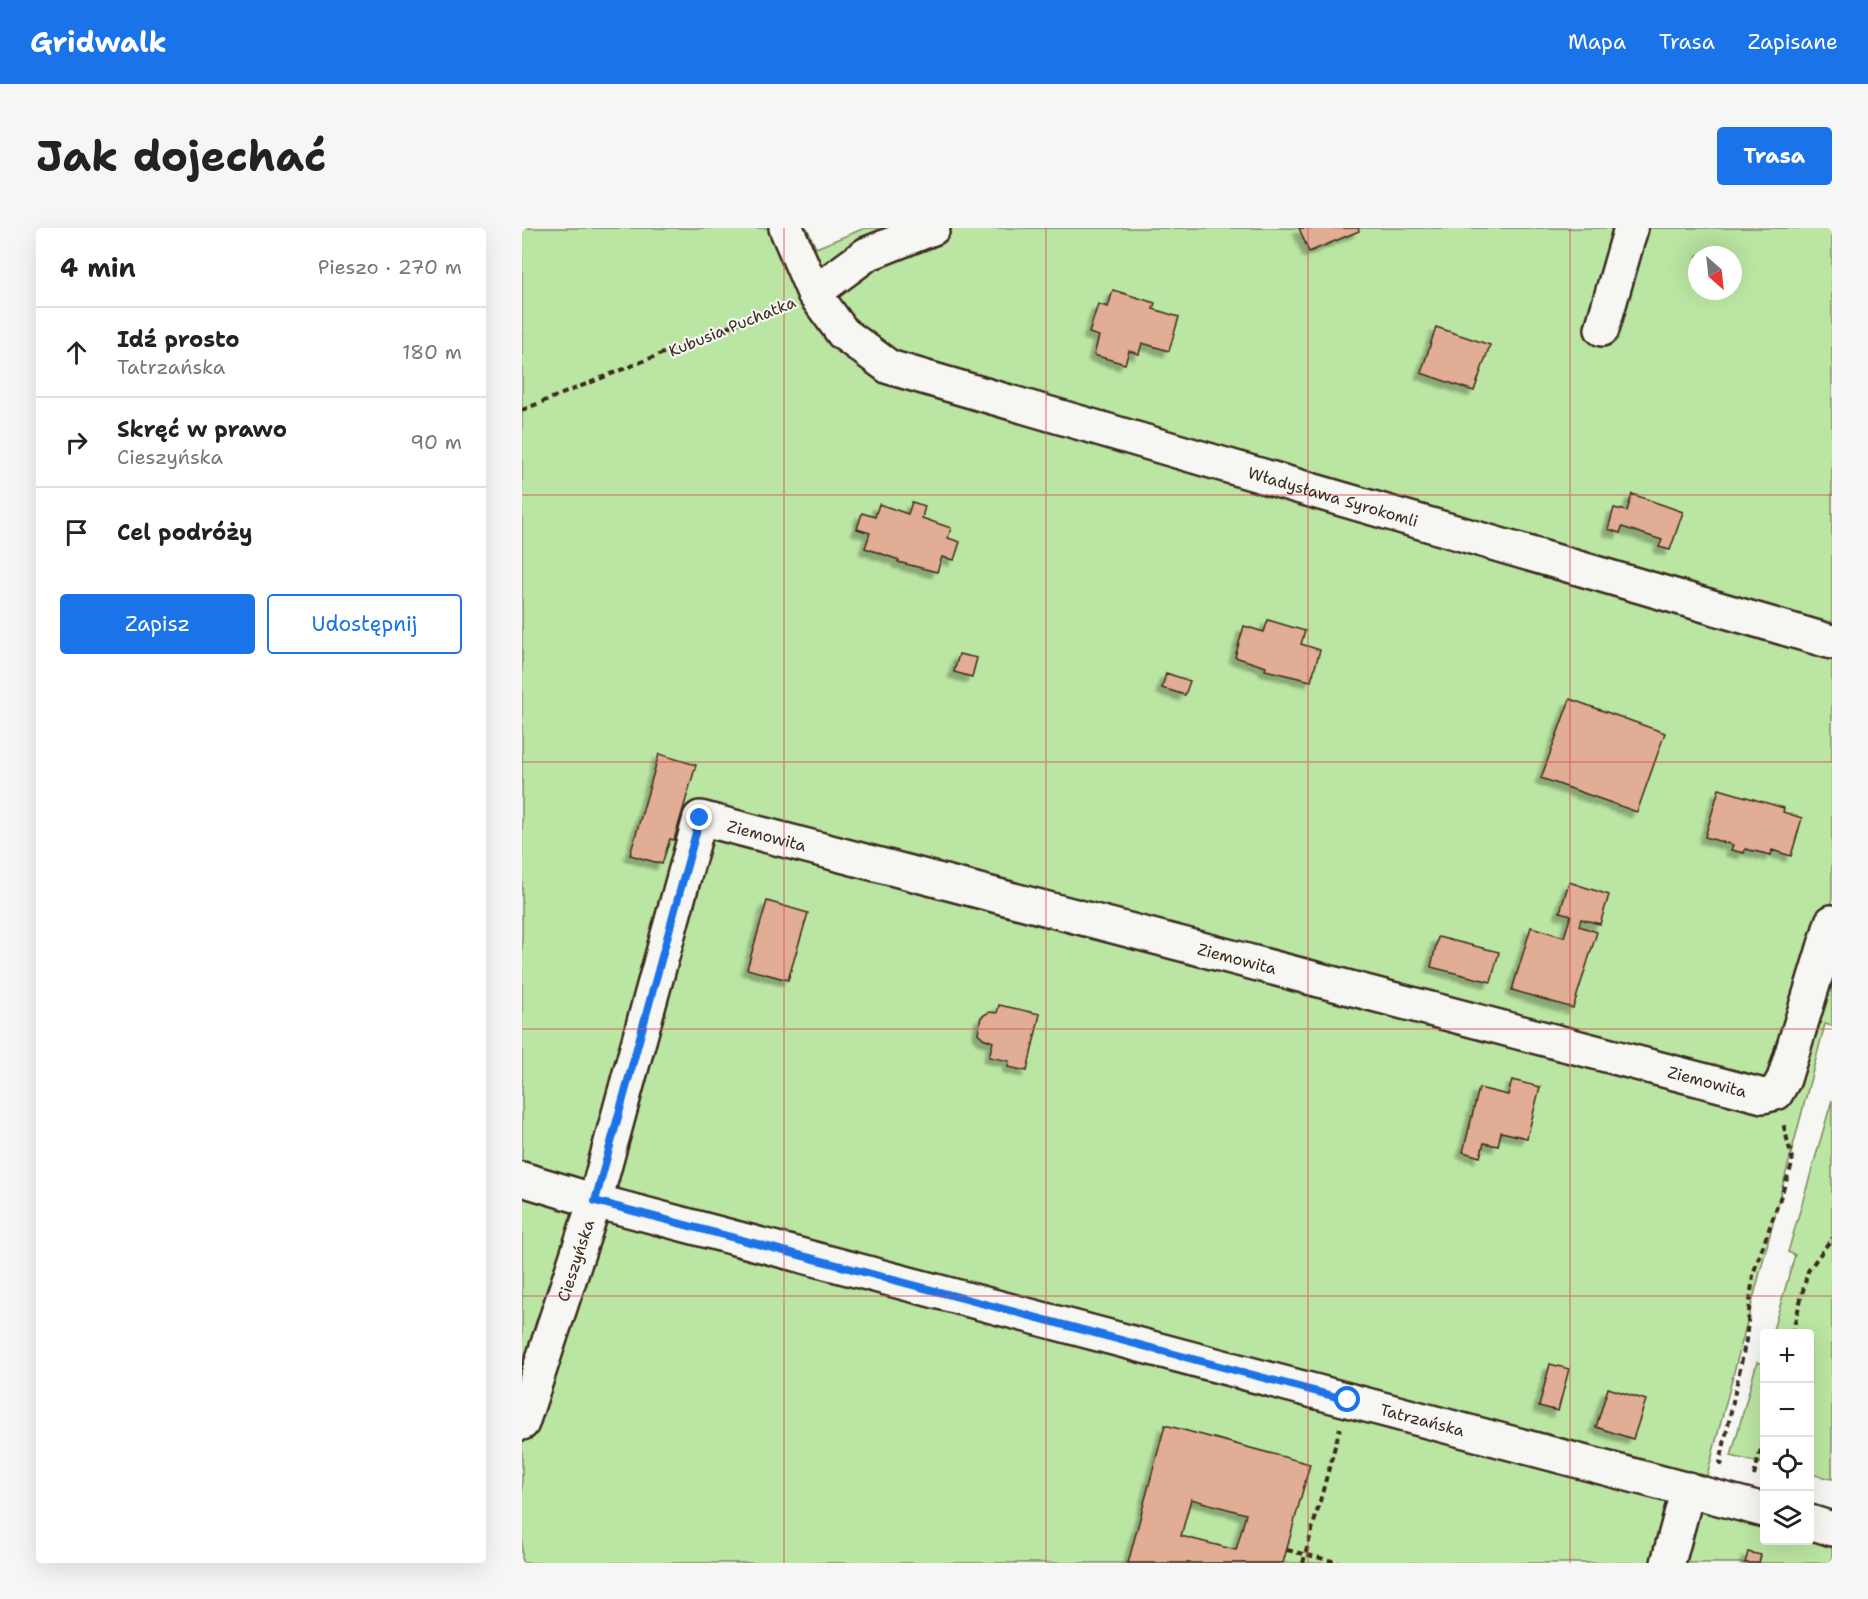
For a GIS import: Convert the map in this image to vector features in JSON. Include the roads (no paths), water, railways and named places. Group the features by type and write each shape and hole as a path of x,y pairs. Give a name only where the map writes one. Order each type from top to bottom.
{"street":[{"path":"786,228 814,293"},
{"name":"Kubusia Puchatka","path":"814,293 867,254 933,228"},
{"path":"1602,329 1631,228"},
{"name":"Władysława Syrokomli","path":"814,293 843,333 889,368 1832,642"},
{"name":"Ziemowita","path":"700,818 1763,1096 1776,1093 1784,1078 1832,922"},
{"name":"Cieszyńska","path":"522,1423 595,1201 700,818"},
{"name":"Tatrzańska","path":"522,1179 595,1201 1755,1508"},
{"path":"1668,1563 1688,1489"},
{"path":"1814,1524 1832,1529"}]}
